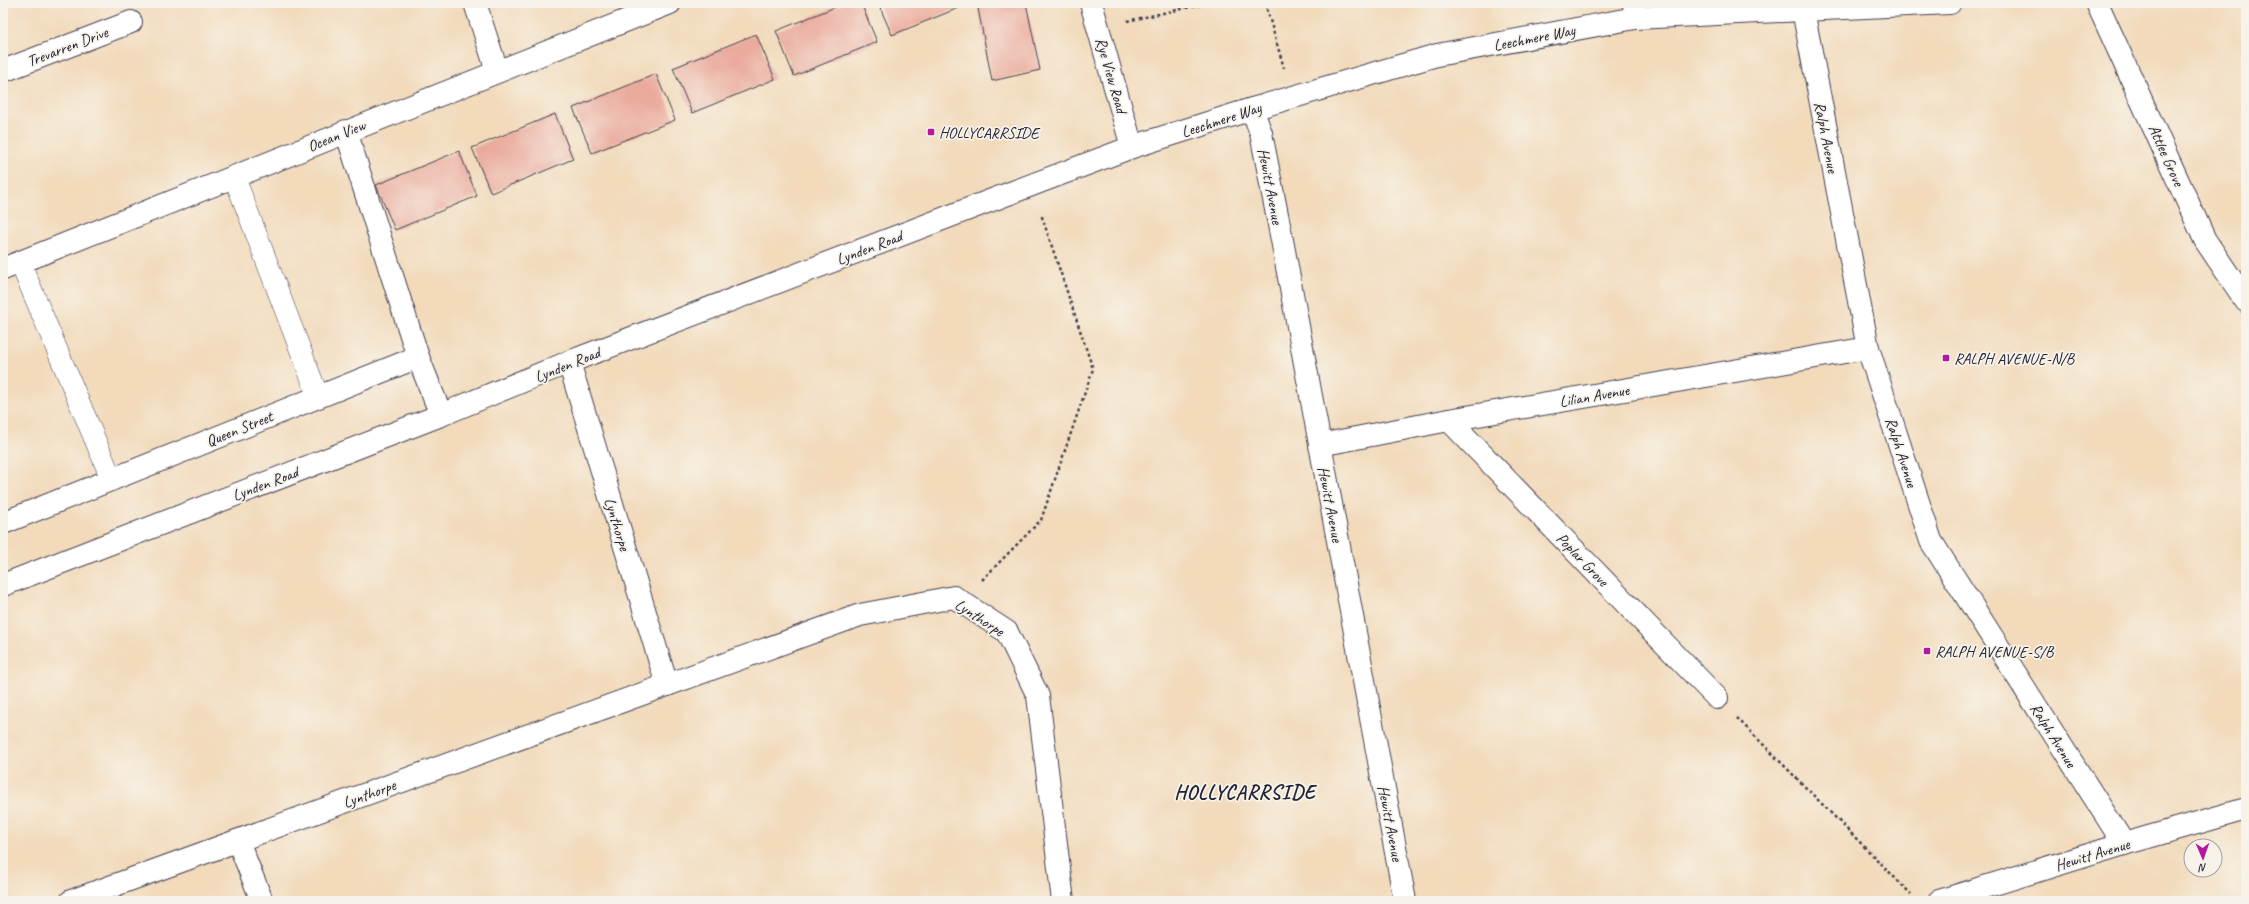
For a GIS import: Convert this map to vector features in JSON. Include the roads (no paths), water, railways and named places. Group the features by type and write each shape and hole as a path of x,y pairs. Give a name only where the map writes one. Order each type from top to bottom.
{"street":[{"path":"475,3 497,71"},
{"name":"Ocean View","path":"12,265 670,3"},
{"name":"Rye View Road","path":"1091,3 1132,147"},
{"name":"Leechmere Way","path":"1132,147 1252,109 1437,55 1634,10 1803,10 1950,3"},
{"name":"Attlee Grove","path":"2098,3 2205,240 2246,301"},
{"name":"Ralph Avenue","path":"1803,10 1868,348 1931,541 2124,844"},
{"name":"Trevarren Drive","path":"3,71 131,22"},
{"name":"Hewitt Avenue","path":"1252,109 1261,133 1406,901"},
{"path":"346,131 418,358 441,414"},
{"name":"Lynden Road","path":"3,585 441,414 569,362 1132,147"},
{"name":"Lilian Avenue","path":"1320,445 1449,420 1868,348"},
{"name":"Queen Street","path":"3,523 318,396 418,358"},
{"name":"Lynthorpe","path":"569,362 667,685"},
{"name":"Poplar Grove","path":"1449,420 1717,698"},
{"name":"Lynthorpe","path":"71,901 860,615 954,597 1007,632 1038,696 1063,901"},
{"name":"Hewitt Avenue","path":"1948,900 2124,844 2246,809"},
{"path":"238,841 262,901"}],"lane":[{"path":"234,176 318,396"},
{"path":"12,265 112,480"}],"place":[{"name":"HOLLYCARRSIDE","path":"931,132"},
{"name":"RALPH AVENUE-N/B","path":"1946,358"},
{"name":"RALPH AVENUE-S/B","path":"1927,651"}],"district":[{"name":"HOLLYCARRSIDE","path":"1245,792"}]}
